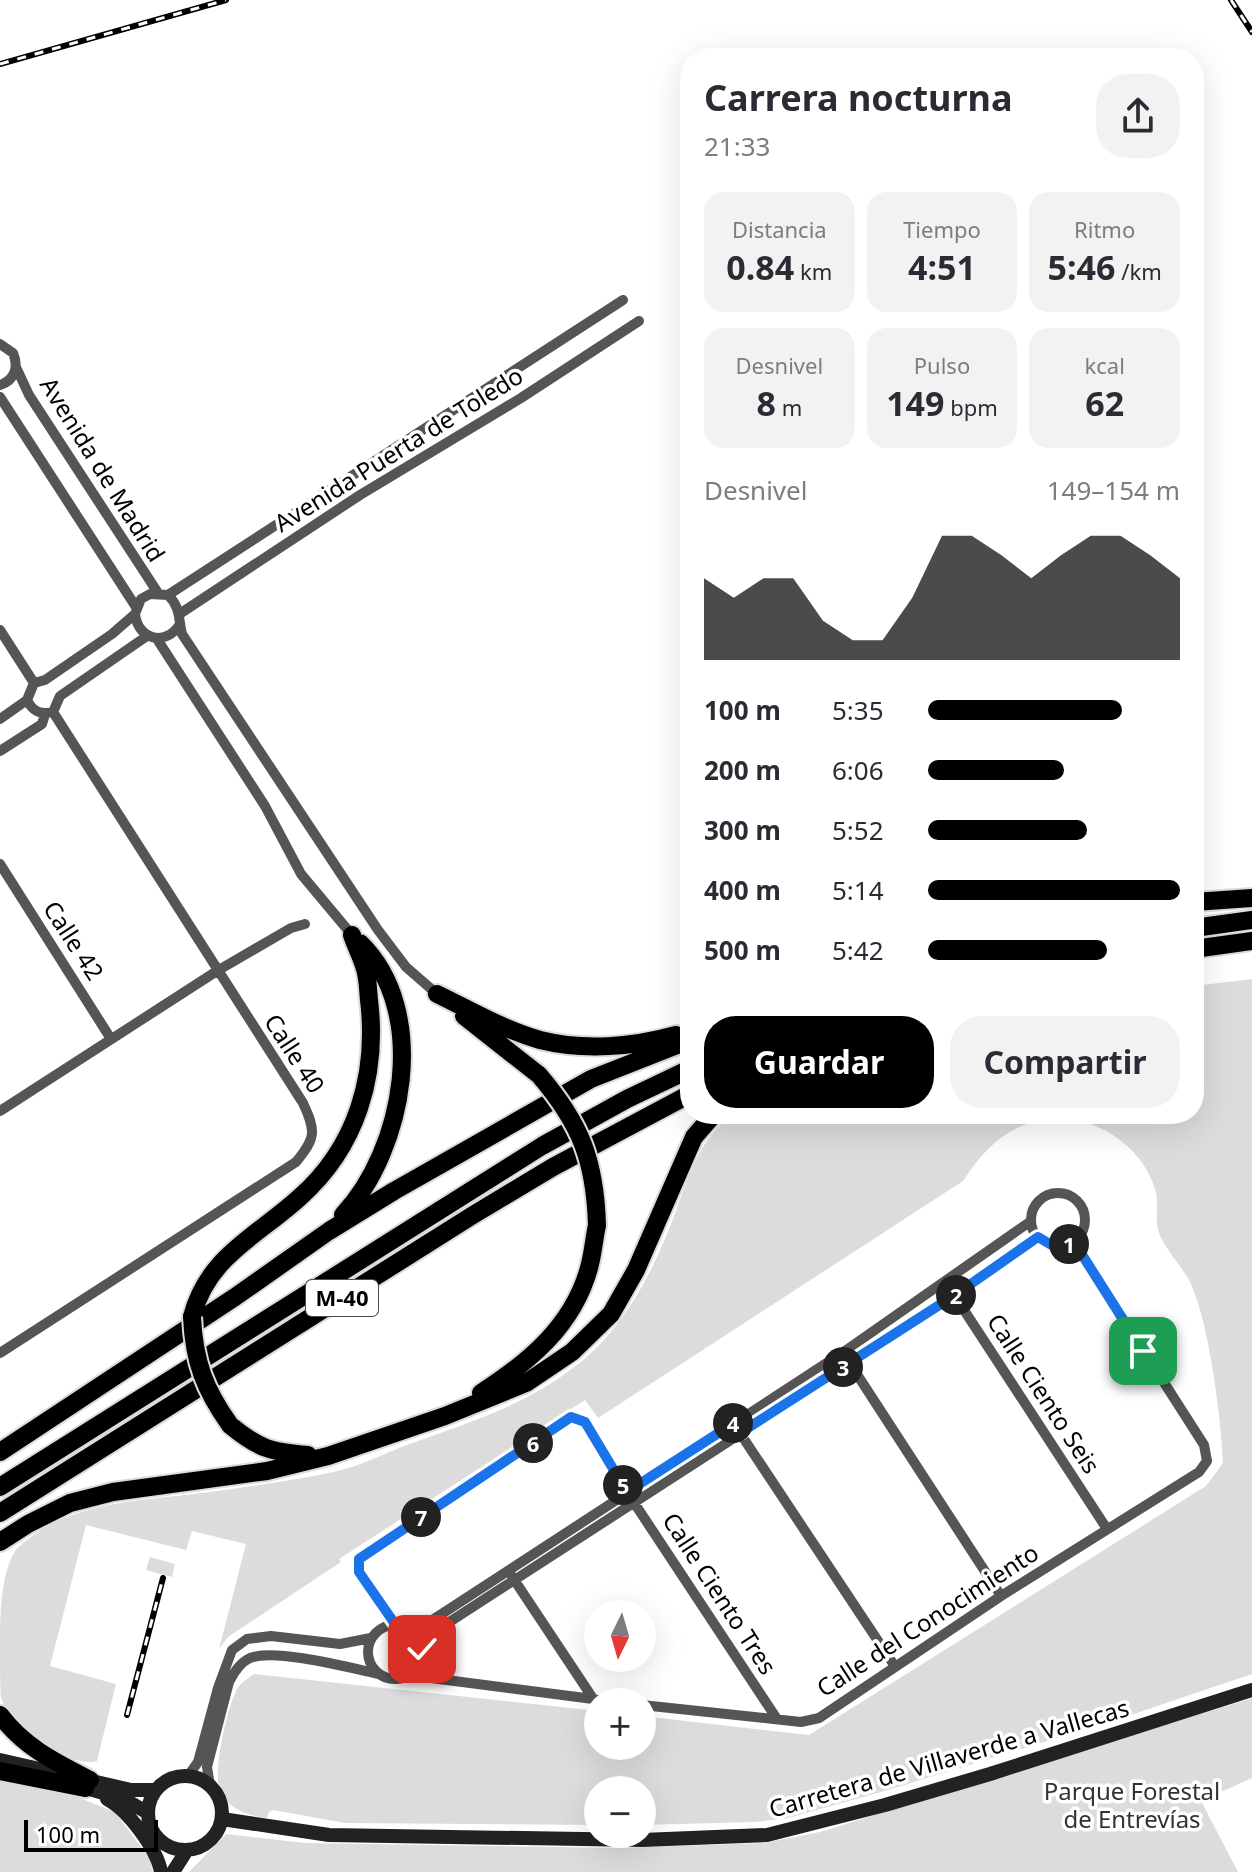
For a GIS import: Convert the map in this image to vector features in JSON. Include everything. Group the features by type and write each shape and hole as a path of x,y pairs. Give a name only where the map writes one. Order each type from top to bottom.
{"highway":[{"path":"1204,901 1252,898"},
{"path":"1204,927 1252,920"},
{"path":"329,1231 359,1199 379,1163 400,1083 401,1040 395,1005 384,972 352,935"},
{"path":"328,1456 275,1453 250,1441 230,1425 212,1399 201,1374 193,1341 192,1317 197,1296 213,1270 299,1199 325,1173 352,1130 370,1074 372,1020 366,971 352,935"},
{"path":"1204,948 1252,944"},
{"path":"437,994 487,1019 540,1040 598,1047 650,1042 680,1034"},
{"path":"437,994 539,1075 560,1100 583,1142 596,1187 597,1225 589,1269 572,1309 546,1344 512,1372 445,1416"},
{"path":"0,1452 329,1231 591,1079 680,1044"},
{"name":"M-40","path":"0,1487 542,1146 680,1074"},
{"name":"M-40","path":"0,1513 473,1215 553,1167 680,1099"},
{"path":"0,1542 70,1503 113,1492 267,1471 328,1456 445,1416 526,1383 572,1352 611,1314 636,1270 694,1137 705,1124"},
{"path":"0,1553 28,1524"},
{"path":"0,1715 23,1741 88,1784"},
{"path":"0,1765 88,1784"}],"main road":[{"name":"Carretera de Villaverde a Vallecas","path":"222,1819 329,1835 642,1840 767,1835 975,1779 1252,1690"},
{"path":"88,1784 156,1790 176,1777 188,1776 210,1786 218,1795 222,1819 218,1831 200,1847 187,1850 164,1844"},
{"path":"88,1784 148,1813"},
{"path":"88,1784 119,1806 155,1852 161,1872"},
{"path":"156,1790 148,1813 150,1825 164,1844 171,1872"},
{"path":"171,1872 187,1850"}],"street":[{"name":"Avenida Puerta de Toledo","path":"163,594 623,300"},
{"name":"Avenida Puerta de Toledo","path":"180,619 360,495 521,398 639,321"},
{"name":"Avenida de Madrid","path":"0,344 13,353 29,395 163,594"},
{"path":"0,385 11,379 16,367"},
{"name":"Avenida de Madrid","path":"0,397 135,610"},
{"path":"0,719 27,700 39,682 112,634 141,599 163,594 177,603 182,634 378,930 406,967 437,994"},
{"path":"135,610 136,623 152,638 265,806 301,874 352,935"},
{"path":"0,751 42,724 60,696 142,643 169,636 180,619"},
{"path":"0,630 39,682 57,688 60,696"},
{"path":"27,700 31,708 49,713"},
{"name":"Calle 40","path":"0,1353 296,1162 311,1145 314,1126 303,1103 49,713"},
{"name":"Calle 42","path":"0,864 111,1039"},
{"path":"2,1105 217,971 291,928 305,924"},
{"path":"1052,1193 1070,1195 1078,1200 1086,1217 1081,1235 1074,1242 1055,1247 1038,1237 1031,1221 1032,1212 1043,1197 1052,1193"},
{"path":"846,1358 945,1281 1031,1221"},
{"path":"417,1637 507,1569 846,1358 955,1295 1038,1237"},
{"name":"Calle del Conocimiento","path":"656,1706 801,1722 819,1718 894,1665 1199,1472 1207,1461 1204,1445 1074,1242"},
{"name":"Calle Ciento Seis","path":"945,1281 1107,1529"},
{"path":"846,1358 1001,1596"},
{"name":"Calle Ciento Tres","path":"395,1624 359,1572 359,1559 571,1417 585,1422 627,1492 777,1719"},
{"path":"417,1637 634,1502 737,1428"},
{"path":"737,1428 894,1665"},
{"path":"507,1569 586,1688"},
{"path":"188,1776 198,1762 232,1650 247,1639 271,1636 340,1644 371,1638 381,1628 395,1624 417,1637 422,1657 408,1675"},
{"path":"371,1638 368,1654 379,1674"},
{"path":"210,1786 207,1767 229,1682 249,1659 276,1656 394,1679 408,1675 584,1699"}],"green space":[{"path":"1252,979 1252,1674 1119,1719 788,1818 656,1825 656,1776 584,1776 584,1825 345,1823 273,1810 267,1818 228,1803 218,1782 222,1737 239,1686 254,1674 584,1709 584,1760 656,1760 656,1718 809,1735 1206,1486 1223,1463 1213,1370 1197,1299 1158,1230 1157,1198 1151,1177 1131,1150 1090,1124 1204,1124 1204,985"},
{"path":"721,1124 1028,1124 1012,1130 991,1146 963,1181 598,1418 585,1400 339,1559 341,1562 228,1637 219,1649 246,1544 192,1531 186,1550 86,1525 50,1666 116,1684 97,1761 85,1762 57,1751 16,1720 1,1698 2,1598 6,1572 15,1551 34,1535 55,1522 102,1507 268,1484 342,1470 489,1415 548,1385 599,1345 637,1296 671,1223 691,1170 709,1138"},
{"path":"150,1557 175,1564 172,1577 146,1570"},
{"name":"Parque Forestal de Entrevías","path":"1252,1698 1252,1778 1201,1801 1238,1872 189,1872 226,1834 305,1843 656,1848 764,1843 820,1832"},
{"path":"0,1778 62,1791 115,1812 150,1859 153,1872 0,1872"}],"railway":[{"path":"0,64 226,0"},
{"path":"1231,0 1252,32"},
{"path":"127,1715 163,1578"}],"route":[{"path":"422,1649 414,1632 395,1624 359,1572 359,1559 571,1417 585,1422 627,1492 734,1423 740,1433 955,1295 1038,1237 1045,1244 1055,1247 1074,1242 1143,1351"}]}
